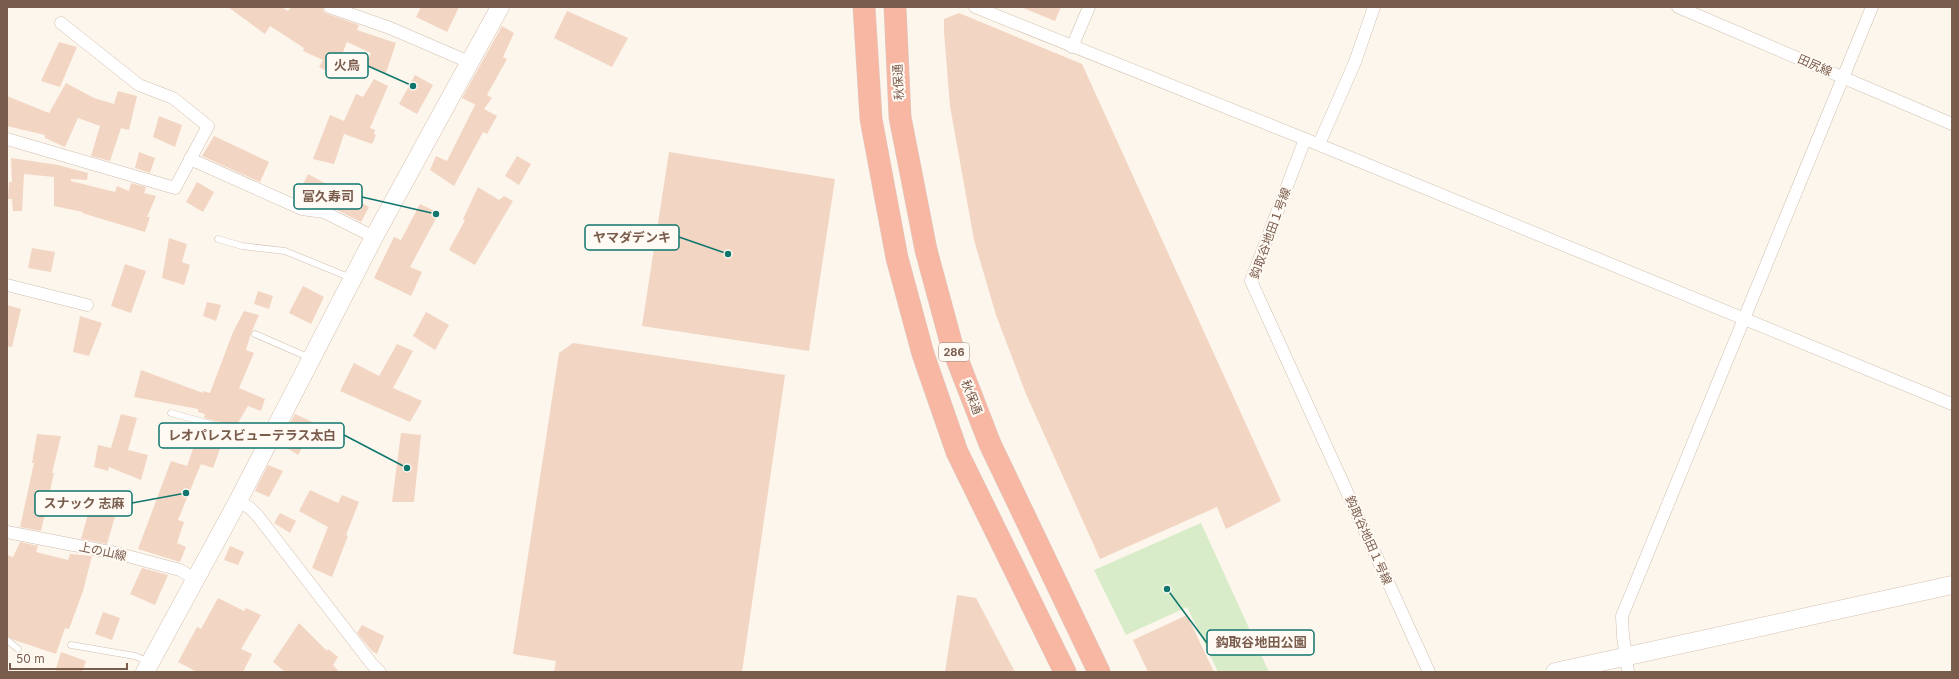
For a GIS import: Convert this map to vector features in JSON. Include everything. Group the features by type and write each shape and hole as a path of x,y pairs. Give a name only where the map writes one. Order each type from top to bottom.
{"highway":[{"name":"286","path":"864,7 871,119 897,258 923,354 957,452 1065,672"},
{"name":"秋保通","path":"895,7 900,117 926,250 952,346 990,444 1099,672"}],"street":[{"path":"330,7 390,28 469,62"},
{"path":"148,668 238,501 268,440 374,237 500,7"},
{"path":"975,7 1072,47 1319,144 1744,320 1952,404"},
{"path":"1072,47 1089,7"},
{"path":"1319,144 1355,62 1374,7"},
{"name":"田尻線","path":"1678,7 1952,124"},
{"path":"1627,664 1622,636 1622,616 1872,7"},
{"path":"7,139 175,188 208,126 172,98 139,85 61,23"},
{"name":"鈎取谷地田１号線","path":"1305,139 1251,281 1429,672"},
{"path":"190,159 302,209 324,212 374,237"},
{"path":"7,284 87,305"},
{"path":"238,501 250,508 257,516 371,663 380,672"},
{"name":"上の山線","path":"7,532 120,554 180,570 195,580"},
{"path":"1555,672 1627,664 1952,585"}],"lane":[{"path":"218,239 242,246 285,251 352,279"},
{"path":"255,334 311,358"},
{"path":"171,413 268,440"},
{"path":"7,640 18,649"},
{"path":"71,645 135,656 148,668"}],"green space":[{"path":"1201,523 1269,672 1218,672 1187,607 1126,635 1094,570"}],"building":[{"path":"228,7 281,7 288,11 291,7 323,7 324,12 328,14 359,25 357,30 396,43 386,73 366,66 371,53 347,42 334,75 319,67 323,60 303,51 304,48 270,26 265,34"},
{"path":"421,7 459,7 447,32 416,17"},
{"path":"1021,7 1061,7 1055,21"},
{"path":"567,11 628,38 612,67 554,38"},
{"path":"959,13 1082,64 1281,501 1226,529 1217,507 1100,559 1026,394 996,315 974,240 950,106 944,32 944,19"},
{"path":"502,26 514,33 503,57 507,59 487,95 492,98 484,109 497,116 487,134 483,132 454,186 430,170 436,156 447,161 475,105 478,106 462,98"},
{"path":"59,42 77,47 60,87 41,81"},
{"path":"415,75 433,85 417,114 399,104"},
{"path":"374,79 388,86 370,128 375,130 374,134 376,135 372,144 344,134 334,164 313,159 330,115 344,121 356,94 363,97"},
{"path":"66,83 94,98 114,104 118,91 137,96 129,130 121,128 110,161 91,156 100,126 78,118 65,147 45,138 45,135 7,126 7,96 49,113"},
{"path":"159,116 182,125 175,147 153,137"},
{"path":"214,136 269,162 260,182 202,156"},
{"path":"139,152 155,158 150,173 135,168"},
{"path":"669,152 835,179 809,351 642,326"},
{"path":"517,156 531,164 519,185 505,176"},
{"path":"11,158 58,165 88,173 87,180 71,179 71,181 115,192 117,186 129,191 131,183 146,187 144,193 156,196 147,217 150,217 145,232 82,213 83,212 54,206 54,177 24,174 22,211 13,211 12,199 8,199 9,182 12,182"},
{"path":"308,174 369,207 361,222 327,205 316,203 298,194"},
{"path":"197,182 214,192 203,212 186,202"},
{"path":"478,187 499,200 504,196 513,201 475,265 449,250 465,220 463,219"},
{"path":"420,204 439,213 410,267 422,272 411,296 374,278 394,237 401,240"},
{"path":"169,238 187,244 182,262 190,265 184,285 162,278"},
{"path":"32,248 55,252 51,272 28,268"},
{"path":"125,264 146,271 131,313 111,306"},
{"path":"303,286 324,297 311,324 289,313"},
{"path":"258,291 273,296 269,309 254,304"},
{"path":"207,302 221,305 216,321 203,316"},
{"path":"7,305 21,309 12,347 7,346"},
{"path":"244,311 259,315 251,333 246,350 254,353 239,388 265,399 261,411 248,406 236,426 204,418 205,414 198,412 198,409 134,397 141,370 203,393 203,391 210,393 233,332"},
{"path":"426,312 449,325 435,350 413,336"},
{"path":"80,316 102,323 89,356 73,352"},
{"path":"573,343 785,375 742,672 554,672 556,661 513,654 559,353"},
{"path":"397,344 413,351 393,388 422,401 410,422 340,391 354,363 379,376"},
{"path":"121,414 137,418 128,450 148,455 141,480 109,467 108,471 94,467 98,445 111,448"},
{"path":"295,414 315,423 298,455 279,443"},
{"path":"201,426 226,433 213,468 201,464 178,520 184,522 177,543 186,547 180,562 138,549 171,461 187,466"},
{"path":"401,433 421,435 414,502 392,502"},
{"path":"37,434 61,436 41,531 20,527 34,463 32,463"},
{"path":"268,465 283,471 269,497 255,491"},
{"path":"310,490 338,503 342,495 359,502 332,577 312,568 328,527 299,511"},
{"path":"90,507 116,513 107,544 81,539"},
{"path":"280,513 296,521 290,533 274,523"},
{"path":"20,542 38,546 36,552 68,560 70,554 92,556 83,591 69,629 65,628 56,654 14,640 7,636 7,555 13,557"},
{"path":"230,546 244,552 238,565 224,560"},
{"path":"142,568 168,575 155,605 130,594"},
{"path":"957,595 976,598 1015,672 945,672"},
{"path":"218,598 244,611 246,608 261,615 241,649 252,654 243,672 197,672 178,662 197,627 201,629"},
{"path":"103,612 120,618 112,640 95,634"},
{"path":"1187,615 1214,672 1148,672 1133,640"},
{"path":"299,623 327,651 328,649 338,657 333,665 339,672 285,672 273,662"},
{"path":"362,625 384,636 377,654 372,651 357,633"},
{"path":"61,652 86,661 82,672 55,672"}],"place":[{"name":"火鳥","path":"413,86"},
{"name":"富久寿司","path":"436,214"},
{"name":"ヤマダデンキ","path":"728,254"},
{"name":"レオパレスビューテラス太白","path":"407,468"},
{"name":"スナック 志麻","path":"186,493"},
{"name":"鈎取谷地田公園","path":"1167,589"}]}
